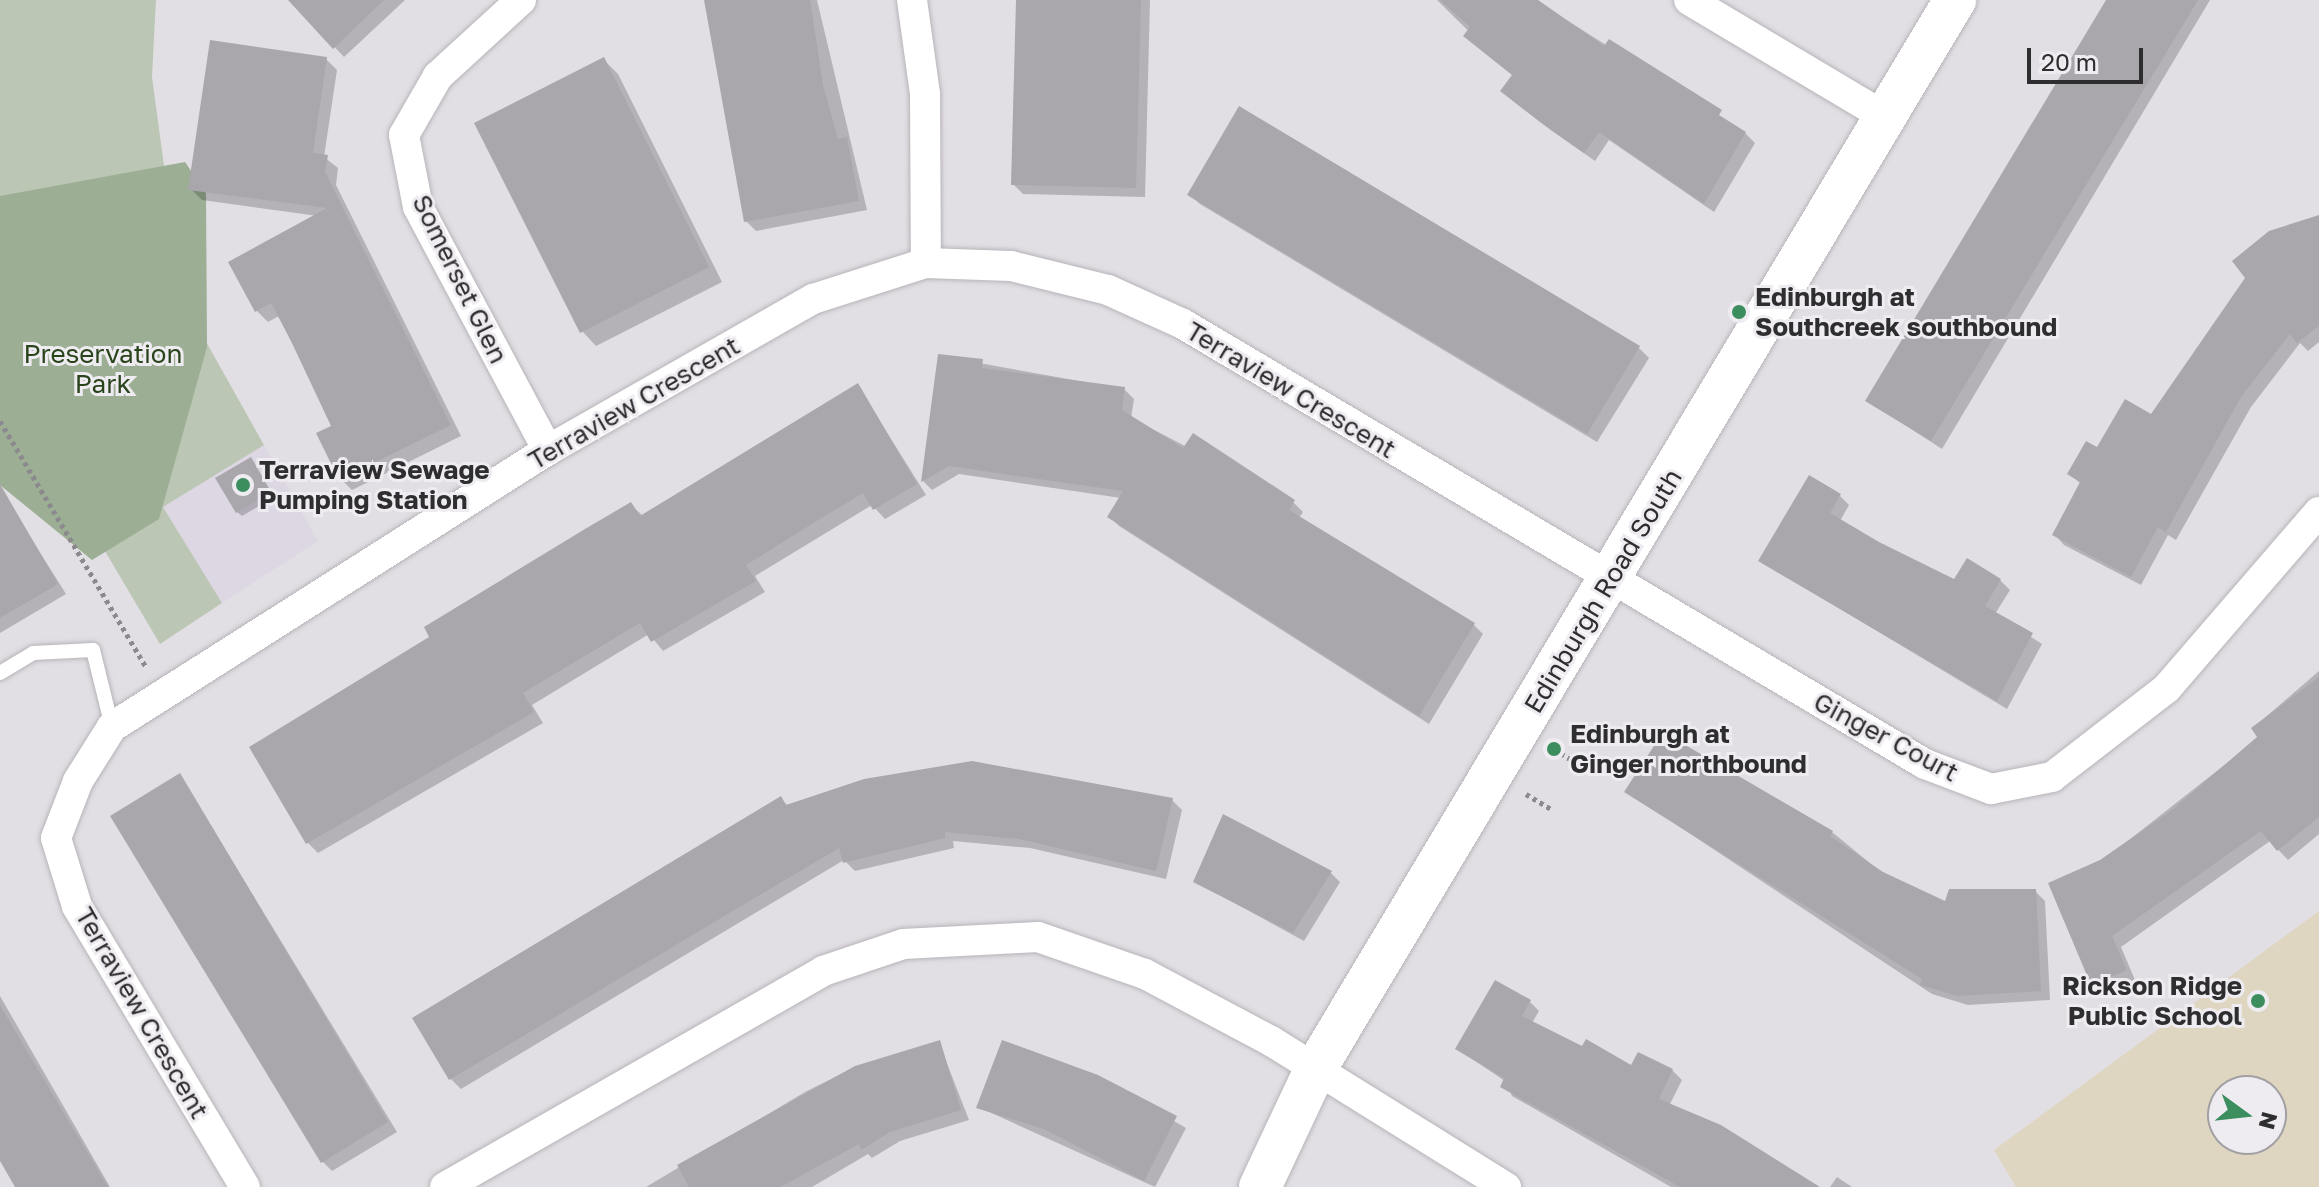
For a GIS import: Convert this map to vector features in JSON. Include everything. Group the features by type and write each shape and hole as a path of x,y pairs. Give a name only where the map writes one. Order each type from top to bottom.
{"main road":[{"name":"Edinburgh Road South","path":"1260,1187 1316,1068 1955,0"}],"street":[{"name":"Somerset Glen","path":"521,0 438,76 404,135 418,207 548,450"},
{"path":"912,0 925,94 926,263"},
{"path":"1689,0 1887,118"},
{"name":"Terraview Crescent","path":"245,1187 77,906 56,838 78,781 112,727 548,450 813,299 926,263 1011,266 1108,290 1183,324 1608,582"},
{"name":"Ginger Court","path":"1608,582 1925,764 1991,789 2052,777 2166,689 2319,512"},
{"path":"454,1186 823,971 903,944 1038,937 1145,974 1316,1068 1506,1187"}],"lane":[{"path":"0,673 33,653 93,650 112,727"}],"path":[{"path":"0,421 163,695"},
{"path":"1554,749 1580,765"},
{"path":"1526,794 1553,810"}],"shaded area":[{"path":"264,445 318,541 222,603 163,507"},
{"name":"Rickson Ridge Public School","path":"2319,911 2319,1187 2016,1187 1994,1150"}],"green space":[{"name":"Preservation Park","path":"0,0 156,0 152,77 182,299 264,445 163,507 222,603 160,644 51,460 0,487"},
{"path":"185,162 206,193 207,347 159,519 92,560 0,485 0,196"}],"building":[{"path":"288,0 384,0 333,49"},
{"path":"704,0 810,0 823,85 838,139 847,137 859,201 744,222"},
{"path":"1016,0 1141,0 1136,188 1011,185"},
{"path":"1440,0 1538,0 1604,46 1609,39 1722,110 1719,115 1746,132 1704,204 1599,132 1584,153 1540,122 1500,91 1512,75 1463,36 1470,27"},
{"path":"2106,0 2198,0 1931,441 1865,401"},
{"path":"210,40 327,57 313,153 328,155 325,172 451,425 339,480 316,433 331,426 291,341 271,303 255,312 228,262 327,208 188,190"},
{"path":"604,57 709,267 580,333 474,123"},
{"path":"1239,106 1640,346 1587,434 1187,195"},
{"path":"2319,215 2319,326 2297,343 2290,334 2241,397 2166,532 2158,527 2131,577 2052,535 2080,482 2067,474 2086,441 2097,447 2125,399 2151,414 2245,278 2232,261 2269,231"},
{"path":"938,354 983,359 982,368 1125,387 1122,410 1183,448 1193,433 1295,500 1289,510 1475,623 1419,716 1107,517 1123,491 949,466 921,482"},
{"path":"858,383 917,484 873,510 863,493 746,565 756,581 651,642 640,623 523,693 534,712 306,844 249,747 429,637 424,627 585,529 631,502 640,516"},
{"name":"Terraview Sewage Pumping Station","path":"251,457 271,492 236,513 215,478"},
{"path":"1809,475 1841,494 1830,513 1879,542 1954,579 1967,558 2001,579 1985,606 2033,633 1997,701 1758,561"},
{"path":"0,484 58,584 0,618"},
{"path":"2319,677 2319,817 2277,851 2261,831 2112,936 2127,970 2091,985 2048,883 2100,860 2172,810 2257,737 2251,728"},
{"path":"1663,732 1833,831 1830,836 1883,872 1945,901 1949,889 2036,889 2041,991 1957,996 1920,985 1922,979 1624,792"},
{"path":"972,761 1173,798 1156,871 1019,839 945,832 945,838 843,863 839,848 449,1080 412,1018 781,796 786,805 864,779"},
{"path":"180,773 388,1122 321,1163 110,816"},
{"path":"1223,814 1332,871 1293,933 1193,882"},
{"path":"1495,980 1531,1000 1522,1016 1582,1046 1586,1039 1631,1065 1638,1052 1673,1069 1659,1099 1721,1125 1820,1187 1680,1187 1500,1087 1504,1078 1455,1049"},
{"path":"0,1005 108,1187 15,1187 0,1161"},
{"path":"940,1040 961,1110 890,1132 861,1150 859,1144 780,1187 689,1187 677,1165 855,1066"},
{"path":"1002,1040 1098,1075 1177,1116 1144,1181 1044,1129 976,1108"}],"place":[{"name":"Edinburgh at Southcreek southbound","path":"1739,312"},
{"name":"Terraview Sewage Pumping Station","path":"243,485"},
{"name":"Edinburgh at Ginger northbound","path":"1554,749"},
{"name":"Rickson Ridge Public School","path":"2258,1001"}]}
